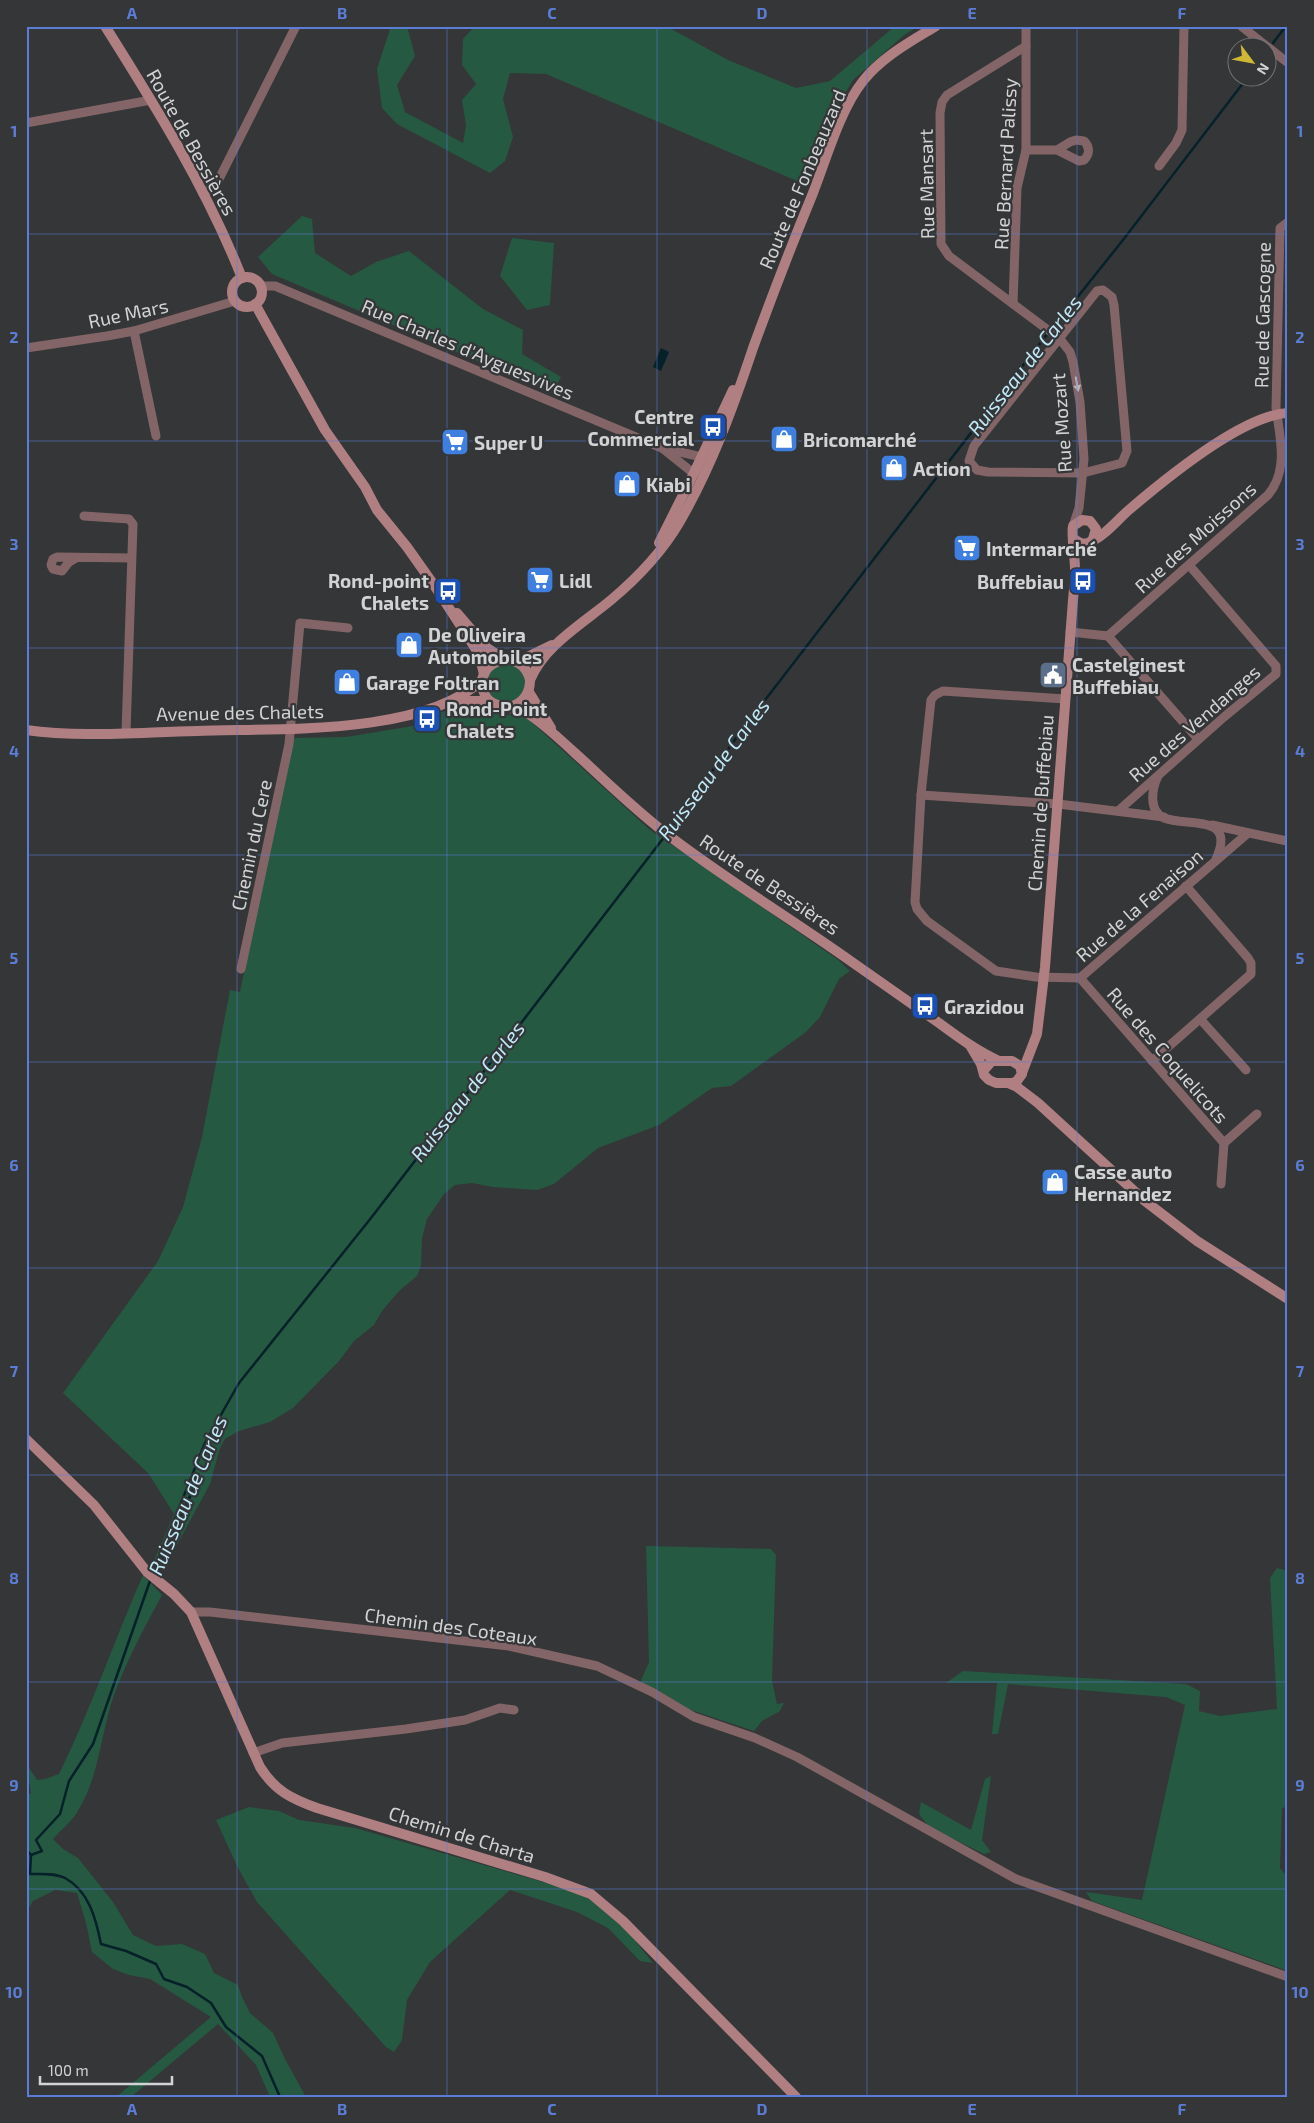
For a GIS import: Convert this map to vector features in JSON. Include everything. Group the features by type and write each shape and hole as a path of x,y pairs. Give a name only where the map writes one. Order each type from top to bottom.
{"street":[{"name":"Route de Bessières","path":"105,26 151,100 203,194 242,278"},
{"path":"203,194 216,185 296,26"},
{"name":"Route de Fonbeauzard","path":"700,466 753,348 845,112 862,82 874,68 936,26"},
{"name":"Rue Bernard Palissy","path":"1013,304 1017,188 1026,150 1026,26"},
{"path":"1159,166 1176,143 1182,130 1184,26"},
{"path":"1241,26 1288,63"},
{"name":"Rue Mansart","path":"1026,46 947,94 942,102 940,112 942,244 949,256 1060,339"},
{"path":"26,123 151,100"},
{"path":"1026,150 1058,150"},
{"name":"Rue de Gascogne","path":"1282,413 1283,322 1280,228 1288,222"},
{"path":"242,278 250,278 260,286 260,298 255,304 245,307 235,301 232,292 234,285 242,278"},
{"name":"Rue Charles d'Ayguesvives","path":"260,286 274,286 662,448 700,466"},
{"path":"1103,290 1112,297 1126,457 1122,463 1116,466 1083,473 988,472 977,470 969,461 974,446 1097,292 1103,290"},
{"name":"Rue Mars","path":"26,348 134,330 235,301"},
{"path":"255,304 325,430 365,487 377,510 407,547 436,588 478,654 483,677 483,689 489,701"},
{"path":"134,330 156,436"},
{"name":"Rue Mozart","path":"1060,339 1070,352 1080,402 1084,459 1079,508 1074,526"},
{"name":"Chemin de Buffebiau","path":"1076,568 1091,541 1182,467 1227,437 1257,421 1282,413"},
{"name":"Rue des Moissons","path":"1108,636 1274,488 1279,478 1282,464 1282,413"},
{"name":"Rue Charles d'Ayguesvives","path":"662,448 700,466"},
{"path":"510,707 523,700 529,692 530,680 539,662 561,640 612,599 660,551 674,530 700,466"},
{"name":"Rue Mozart","path":"1079,508 1089,522"},
{"path":"84,516 129,519 133,524 126,732"},
{"path":"1089,522 1096,534 1091,541 1079,542 1074,539 1072,534 1074,526 1078,521 1113,523"},
{"name":"Chemin de Buffebiau","path":"1022,1074 1038,1026 1044,976 1076,568 1074,539"},
{"path":"76,558 131,558"},
{"name":"Rue des Vendanges","path":"1118,810 1198,739 1276,674 1276,666 1189,565"},
{"path":"436,588 487,648 504,659 517,662 526,670 530,680"},
{"name":"Chemin du Cere","path":"241,969 291,728 300,623 348,628"},
{"path":"1070,632 1108,636 1198,739"},
{"path":"517,662 561,640"},
{"path":"483,677 492,664 504,659"},
{"name":"Avenue des Chalets","path":"452,701 483,677"},
{"name":"Rue de la Fenaison","path":"1065,699 943,691 935,695 931,700 921,794 915,902 921,916 996,971 1080,978 1248,833"},
{"name":"Route de Bessières","path":"529,692 559,738"},
{"name":"Avenue des Chalets","path":"26,730 48,733 329,728 364,724 412,714 452,701 489,701"},
{"name":"Route de Bessières","path":"489,701 499,706 510,707 528,714 559,738 674,840 848,959 971,1047 999,1061 1012,1061 1020,1066 1022,1074 1038,1103"},
{"path":"1160,774 1154,784 1153,802 1155,808 1164,818"},
{"path":"921,794 1118,810 1207,824 1287,841"},
{"path":"1207,824 1216,829 1220,840 1215,860"},
{"path":"1152,1061 1251,974 1252,969 1248,958 1186,886"},
{"name":"Rue des Coquelicots","path":"1080,978 1224,1143 1257,1114"},
{"path":"1200,1020 1246,1070"},
{"path":"1012,1061 1018,1058 1034,1041"},
{"name":"Route de Bessières","path":"971,1047 984,1070 984,1075 992,1082 1008,1083 1017,1087 1038,1103 1145,1201 1197,1241 1288,1299"},
{"path":"984,1070 989,1063 999,1061"},
{"path":"1008,1083 1017,1081 1022,1074"},
{"path":"1221,1184 1224,1143"},
{"name":"Chemin de Charta","path":"26,1439 94,1505 146,1572 162,1583 191,1612 254,1753 270,1782 292,1799 572,1886 590,1894 623,1921 796,2097"},
{"name":"Chemin des Coteaux","path":"191,1612 210,1612 509,1646 596,1666 652,1692 694,1717 755,1738 797,1757 1016,1879 1288,1977"},
{"path":"254,1753 282,1742 406,1729 465,1720 500,1708 514,1710"}],"green space":[{"path":"391,26 407,26 415,56 397,85 405,112 463,143 466,125 462,100 476,84 462,65 463,39 475,26 666,26 728,60 796,88 830,81 895,26 918,26 903,36 853,80 837,107 804,184 546,74 510,73 503,99 513,137 505,161 490,173 397,124 382,108 377,69"},
{"path":"302,216 312,219 315,253 351,276 376,262 409,251 483,309 523,330 522,354 561,377 553,393 272,274 258,257"},
{"path":"512,238 554,243 550,305 527,310 500,276"},
{"path":"506,664 519,670 525,683 519,696 506,702 493,696 487,683 493,670"},
{"path":"482,707 500,714 526,717 649,829 837,959 850,971 839,979 820,1017 806,1032 731,1086 712,1088 659,1125 598,1148 554,1184 537,1190 493,1187 472,1183 455,1185 444,1194 427,1219 422,1238 421,1266 417,1276 399,1291 382,1311 374,1325 354,1341 339,1361 293,1408 270,1422 239,1431 225,1439 220,1448 210,1484 164,1569 151,1567 174,1514 148,1473 63,1393 158,1261 183,1207 202,1137 230,990 240,992 290,738 346,737 425,724 439,712"},
{"path":"646,1546 771,1549 776,1555 772,1681 777,1704 784,1703 780,1711 762,1721 754,1731 688,1709 640,1683 649,1662"},
{"path":"1277,1568 1288,1571 1288,1807 1282,1808 1280,1868 1285,1874 1288,1874 1288,1971 1092,1901 1086,1892 1142,1900 1185,1705 1166,1697 1008,1684 998,1734 992,1734 997,1683 946,1683 963,1671 1186,1684 1200,1691 1199,1711 1220,1716 1277,1709 1270,1578"},
{"path":"143,1575 162,1595 136,1645 113,1698 90,1787 84,1801 74,1817 53,1839 63,1849 78,1858 113,1902 133,1935 156,1946 182,1944 205,1954 214,1973 238,1985 250,2013 273,2033 306,2097 270,2097 256,2065 218,2024 131,2097 116,2097 211,2017 150,1979 129,1975 113,1969 92,1952 77,1893 55,1890 33,1901 26,1912 26,1796 31,1793 26,1763 37,1780 59,1774 82,1725"},
{"path":"991,1776 982,1840 991,1852 984,1854 929,1827 919,1814 921,1802 971,1830 985,1779"},
{"path":"249,1807 279,1811 299,1820 355,1828 578,1892 604,1908 625,1928 653,1963 640,1961 608,1928 577,1912 510,1890 430,1962 407,2000 402,2040 394,2052 386,2047 257,1902 238,1868 216,1820"}],"water":[{"path":"661,348 669,352 661,371 653,367"},
{"path":"192,1488 194,1491 157,1575 154,1574"}],"waterway":[{"name":"Ruisseau de Carles","path":"1276,39 1286,26"},
{"name":"Ruisseau de Carles","path":"1052,329 1239,88"},
{"name":"Ruisseau de Carles","path":"668,832 742,730 1048,333"},
{"name":"Ruisseau de Carles","path":"153,1573 205,1443 239,1383 371,1218 665,836"},
{"name":"Ruisseau de Carles","path":"151,1578 93,1744 69,1781 60,1814 36,1840 42,1851 31,1855 30,1874 57,1875 65,1878 80,1890 86,1898 97,1925 101,1944 126,1951 156,1964 164,1979 187,1987 211,2003 226,2027 262,2056 280,2097"},
{"name":"Ruisseau de Carles","path":"26,1849 31,1855"}],"place":[{"name":"Centre Commercial","path":"713,427"},
{"name":"Bricomarché","path":"784,439"},
{"name":"Super U","path":"455,442"},
{"name":"Action","path":"894,468"},
{"name":"Kiabi","path":"627,484"},
{"name":"Intermarché","path":"967,548"},
{"name":"Lidl","path":"540,580"},
{"name":"Buffebiau","path":"1083,581"},
{"name":"Rond-point Chalets","path":"448,591"},
{"name":"De Oliveira Automobiles","path":"409,645"},
{"name":"Castelginest Buffebiau","path":"1053,675"},
{"name":"Garage Foltran","path":"347,682"},
{"name":"Rond-Point Chalets","path":"427,719"},
{"name":"Grazidou","path":"925,1006"},
{"name":"Casse auto Hernandez","path":"1055,1182"}]}
